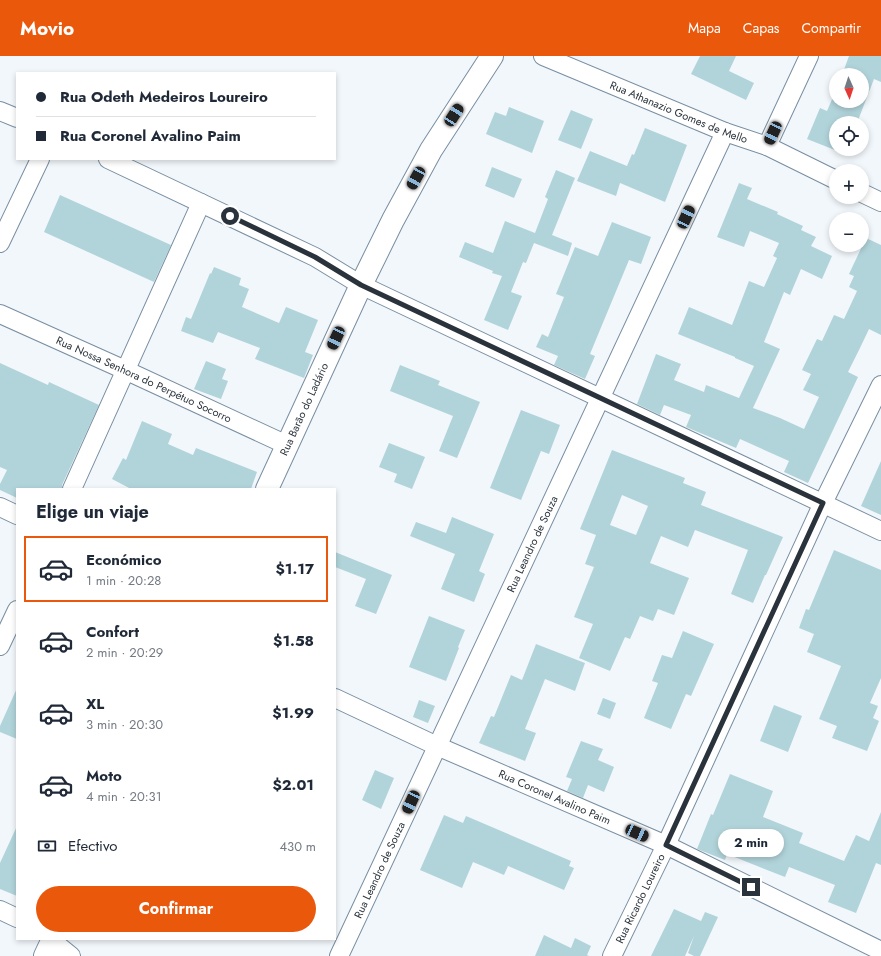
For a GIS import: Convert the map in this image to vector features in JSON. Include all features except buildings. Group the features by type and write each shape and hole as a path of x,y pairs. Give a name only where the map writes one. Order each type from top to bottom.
{"main road":[{"name":"Rua Barão do Ladário","path":"267,488 361,285 393,220 431,150 492,56"}],"street":[{"name":"Rua Athanazio Gomes de Mello","path":"543,56 725,132 767,146 829,177"},
{"path":"767,146 809,56"},
{"path":"0,111 16,118"},
{"name":"Rua Leandro de Souza","path":"339,956 725,132"},
{"path":"0,242 40,160"},
{"path":"110,160 315,257 361,285 881,531"},
{"path":"869,196 881,202"},
{"path":"72,488 201,203"},
{"name":"Rua Nossa Senhora do Perpétuo Socorro","path":"0,314 287,445"},
{"name":"Rua Ricardo Loureiro","path":"612,956 666,845 823,503 881,385"},
{"path":"0,507 16,515"},
{"path":"0,646 16,612"},
{"name":"Rua Coronel Avalino Paim","path":"336,698 437,746 666,845 879,950"},
{"path":"0,910 16,918"},
{"path":"50,944 70,956"}],"route":[{"path":"230,216 315,257 361,285 823,503 666,845 751,887"}]}
